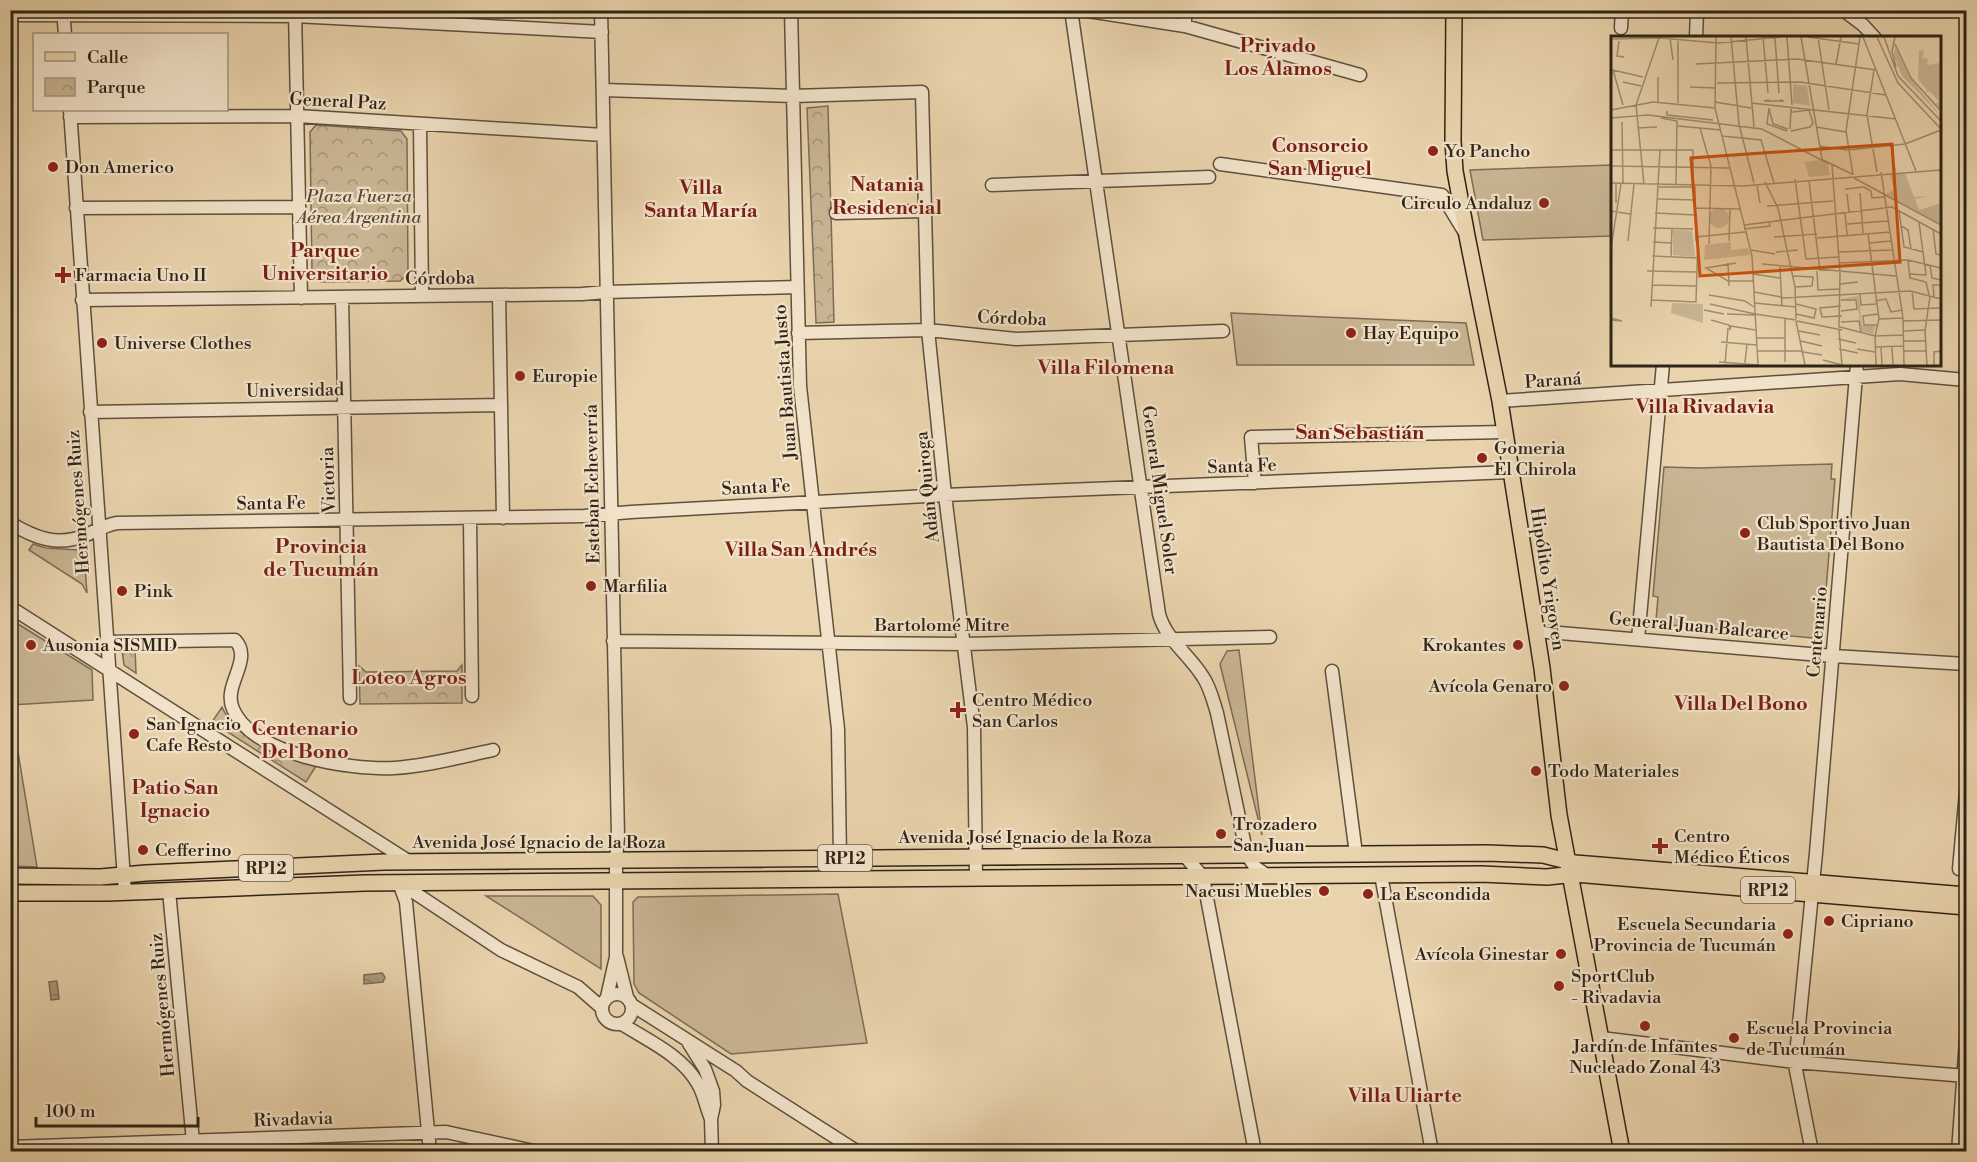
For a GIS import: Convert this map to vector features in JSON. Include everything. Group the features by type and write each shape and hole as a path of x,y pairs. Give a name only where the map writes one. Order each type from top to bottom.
{"main road":[{"name":"Hipólito Yrigoyen","path":"1454,10 1453,141 1455,171 1500,401 1536,631 1559,815 1622,1152"},
{"name":"Avenida José Ignacio de la Roza","path":"10,876 100,877 410,862 1488,853 1543,855 1569,868 1812,888 1966,895"},
{"name":"Avenida José Ignacio de la Roza","path":"10,893 125,893 399,883 1481,874 1547,877 1569,868"},
{"name":"Avenida José Ignacio de la Roza","path":"1812,888 1966,907"}],"street":[{"name":"Esteban Echeverría","path":"601,10 618,837 616,957 605,1003"},
{"name":"Juan Bautista Justo","path":"790,10 800,386 838,729 840,858"},
{"name":"General Miguel Soler","path":"1071,10 1159,614 1164,630 1203,677 1210,692 1217,712 1247,855"},
{"path":"1082,10 1185,26 1360,75"},
{"path":"1185,10 1185,26"},
{"path":"1621,28 1622,10"},
{"path":"1696,36 1697,10"},
{"path":"1843,10 1873,36"},
{"path":"10,15 63,13 295,14 602,32"},
{"path":"63,13 65,33"},
{"path":"295,14 301,298"},
{"path":"603,90 793,96"},
{"name":"Adán Quiroga","path":"793,96 922,92 928,330 945,495 974,727 976,878"},
{"name":"General Paz","path":"70,113 297,116 603,135"},
{"name":"Hermógenes Ruiz","path":"70,113 125,893"},
{"path":"420,124 422,296"},
{"path":"1220,164 1442,195 1467,236"},
{"path":"992,185 1209,177"},
{"path":"76,208 299,207"},
{"path":"836,213 924,211"},
{"name":"Córdoba","path":"82,300 582,294 797,287"},
{"path":"499,295 503,518"},
{"name":"Victoria","path":"342,297 350,698"},
{"name":"Córdoba","path":"798,333 928,330 1016,339 1223,330"},
{"path":"1638,639 1663,366"},
{"name":"Paraná","path":"1500,401 1660,390 1857,371 1966,380"},
{"name":"Centenario","path":"1812,1152 1795,1062 1857,371"},
{"name":"Universidad","path":"90,412 501,405"},
{"path":"1256,483 1251,437 1505,432"},
{"name":"Santa Fe","path":"10,523 33,537 50,540 77,538 117,523 585,516 945,495 1511,471"},
{"path":"470,518 472,696"},
{"path":"10,607 410,862"},
{"name":"General Juan Balcarce","path":"1536,631 1833,656 1966,664"},
{"name":"Bartolomé Mitre","path":"613,641 964,644 1270,637"},
{"path":"106,642 236,640 240,645 242,656 229,697 237,717 243,725 260,738 305,756 359,766 395,768 437,763 493,750"},
{"path":"1332,671 1356,854"},
{"path":"1963,870 1966,792"},
{"path":"1184,855 1203,877 1255,1152"},
{"path":"1247,855 1255,867 1269,876"},
{"path":"1381,875 1432,1152"},
{"path":"399,883 501,950 578,987 605,1003"},
{"path":"399,883 406,902 430,1152"},
{"name":"Hermógenes Ruiz","path":"169,891 193,1146"},
{"name":"Esteban Echeverría","path":"616,957 629,1001"},
{"path":"711,1119 697,1082 672,1056 622,1024 610,1022 603,1014 605,1003 616,993 858,1152"},
{"path":"622,1024 630,1017 629,1001"},
{"path":"1601,1038 1795,1062 1965,1076"},
{"path":"687,1040 708,1076 712,1091 714,1105 711,1119 712,1152"},
{"path":"1958,1152 1966,1040"},
{"path":"672,1056 714,1065 732,1076 747,1081"},
{"name":"Rivadavia","path":"10,1147 193,1146 446,1132 538,1152"}],"green space":[{"path":"828,106 834,322 816,323 807,108"},
{"name":"Plaza Fuerza Aérea Argentina","path":"316,125 401,131 407,139 408,274 400,281 320,282 312,274 310,132"},
{"name":"Circulo Andaluz","path":"1611,165 1611,236 1483,240 1470,170"},
{"name":"Hay Equipo","path":"1231,313 1466,323 1474,365 1237,365"},
{"name":"Club Sportivo Juan Bautista Del Bono","path":"1832,464 1831,479 1835,479 1825,603 1820,603 1818,634 1813,638 1659,624 1656,620 1658,597 1653,596 1664,467"},
{"path":"33,544 46,548 79,550 84,553 87,593 82,584 29,550"},
{"name":"Ausonia SISMID","path":"10,619 92,670 93,700 11,705"},
{"path":"135,649 136,673 124,665 122,650"},
{"path":"1239,650 1262,835 1220,664 1227,651"},
{"path":"462,665 462,703 360,704 359,666 366,672 457,671"},
{"path":"222,707 229,719 249,738 289,758 316,766 306,782 212,722"},
{"path":"11,710 37,867 11,866"},
{"path":"838,894 867,1043 731,1054 639,993 634,984 633,902 638,897"},
{"path":"486,896 593,896 601,905 601,969"}],"water":[{"path":"382,973 385,977 383,982 364,984 364,975"},
{"path":"57,981 59,999 51,1000 49,982"}],"place":[{"name":"Yo Pancho","path":"1433,151"},
{"name":"Don Americo","path":"53,167"},
{"name":"Circulo Andaluz","path":"1544,203"},
{"name":"Farmacia Uno II","path":"63,275"},
{"name":"Hay Equipo","path":"1351,333"},
{"name":"Universe Clothes","path":"102,343"},
{"name":"Europie","path":"520,376"},
{"name":"Gomeria El Chirola","path":"1482,458"},
{"name":"Club Sportivo Juan Bautista Del Bono","path":"1745,533"},
{"name":"Marfilia","path":"591,586"},
{"name":"Pink","path":"122,591"},
{"name":"Ausonia SISMID","path":"31,645"},
{"name":"Krokantes","path":"1518,645"},
{"name":"Avícola Genaro","path":"1564,686"},
{"name":"Centro Médico San Carlos","path":"958,710"},
{"name":"San Ignacio Cafe Resto","path":"134,734"},
{"name":"Todo Materiales","path":"1536,771"},
{"name":"Trozadero San Juan","path":"1221,834"},
{"name":"Centro Médico Éticos","path":"1660,846"},
{"name":"Cefferino","path":"143,850"},
{"name":"Nacusi Muebles","path":"1324,891"},
{"name":"La Escondida","path":"1368,894"},
{"name":"Cipriano","path":"1829,921"},
{"name":"Escuela Secundaria Provincia de Tucumán","path":"1788,934"},
{"name":"Avícola Ginestar","path":"1561,954"},
{"name":"SportClub - Rivadavia","path":"1559,986"},
{"name":"Jardín de Infantes Nucleado Zonal 43","path":"1645,1026"},
{"name":"Escuela Provincia de Tucumán","path":"1734,1038"}],"district":[{"name":"Privado Los Álamos","path":"1278,56"},
{"name":"Consorcio San Miguel","path":"1320,156"},
{"name":"Natania Residencial","path":"887,196"},
{"name":"Villa Santa María","path":"701,198"},
{"name":"Parque Universitario","path":"325,262"},
{"name":"Villa Filomena","path":"1106,367"},
{"name":"Villa Rivadavia","path":"1705,406"},
{"name":"San Sebastián","path":"1360,432"},
{"name":"Villa San Andrés","path":"801,549"},
{"name":"Provincia de Tucumán","path":"321,558"},
{"name":"Loteo Agros","path":"409,677"},
{"name":"Villa Del Bono","path":"1741,703"},
{"name":"Centenario Del Bono","path":"305,740"},
{"name":"Patio San Ignacio","path":"175,798"},
{"name":"Villa Uliarte","path":"1405,1095"}]}
